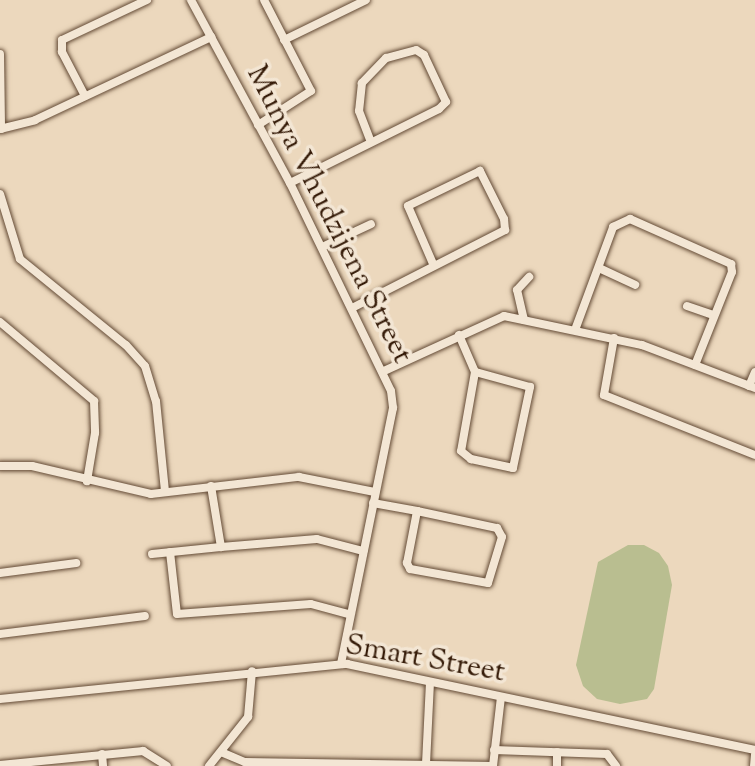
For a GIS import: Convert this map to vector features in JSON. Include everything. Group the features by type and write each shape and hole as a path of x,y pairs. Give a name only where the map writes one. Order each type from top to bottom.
{"street":[{"path":"85,96 62,52 62,40 147,0"},
{"name":"Munya Vhudzijena Street","path":"191,0 290,183 384,371 393,408 348,614 341,664"},
{"path":"258,125 311,91 264,0"},
{"path":"284,40 366,0"},
{"path":"0,54 1,129 34,120 211,37"},
{"path":"290,183 371,142 446,102 424,55 416,50 386,58 362,83 359,111 371,142"},
{"path":"352,308 505,230 505,219 480,171 408,206 434,266"},
{"path":"0,194 20,258 126,345 145,366 156,401 165,491"},
{"path":"575,330 614,227 622,220 654,229 731,264 732,272 695,365"},
{"path":"322,247 371,225"},
{"path":"599,268 635,285"},
{"path":"524,320 517,290 529,277"},
{"path":"687,306 713,315"},
{"path":"384,371 493,317 524,320 614,338 752,387 755,372"},
{"path":"0,322 94,401 95,433 87,481"},
{"path":"459,334 475,372 461,451 471,459 513,468 530,387 475,372"},
{"path":"614,338 604,394 755,455"},
{"path":"0,466 32,466 151,494 299,477 375,492"},
{"path":"211,486 221,547"},
{"path":"373,503 418,511 501,532 488,583 410,569 407,563 418,511"},
{"path":"152,554 317,539 363,551"},
{"path":"170,552 177,614 311,604 348,614"},
{"path":"0,573 76,563"},
{"path":"0,634 145,616"},
{"name":"Smart Street","path":"0,699 252,671 341,664 755,752"},
{"path":"209,766 250,712 252,671"},
{"path":"430,682 431,765"},
{"path":"221,752 245,762 493,766 501,696"},
{"path":"494,750 607,754 616,766"},
{"path":"0,765 143,751 167,766"},
{"path":"557,752 557,766"},
{"path":"754,766 755,752"},
{"path":"102,754 103,766"}],"green space":[{"path":"628,545 644,545 659,553 668,566 672,585 654,689 647,699 620,704 597,699 583,686 576,665 598,562"}]}
